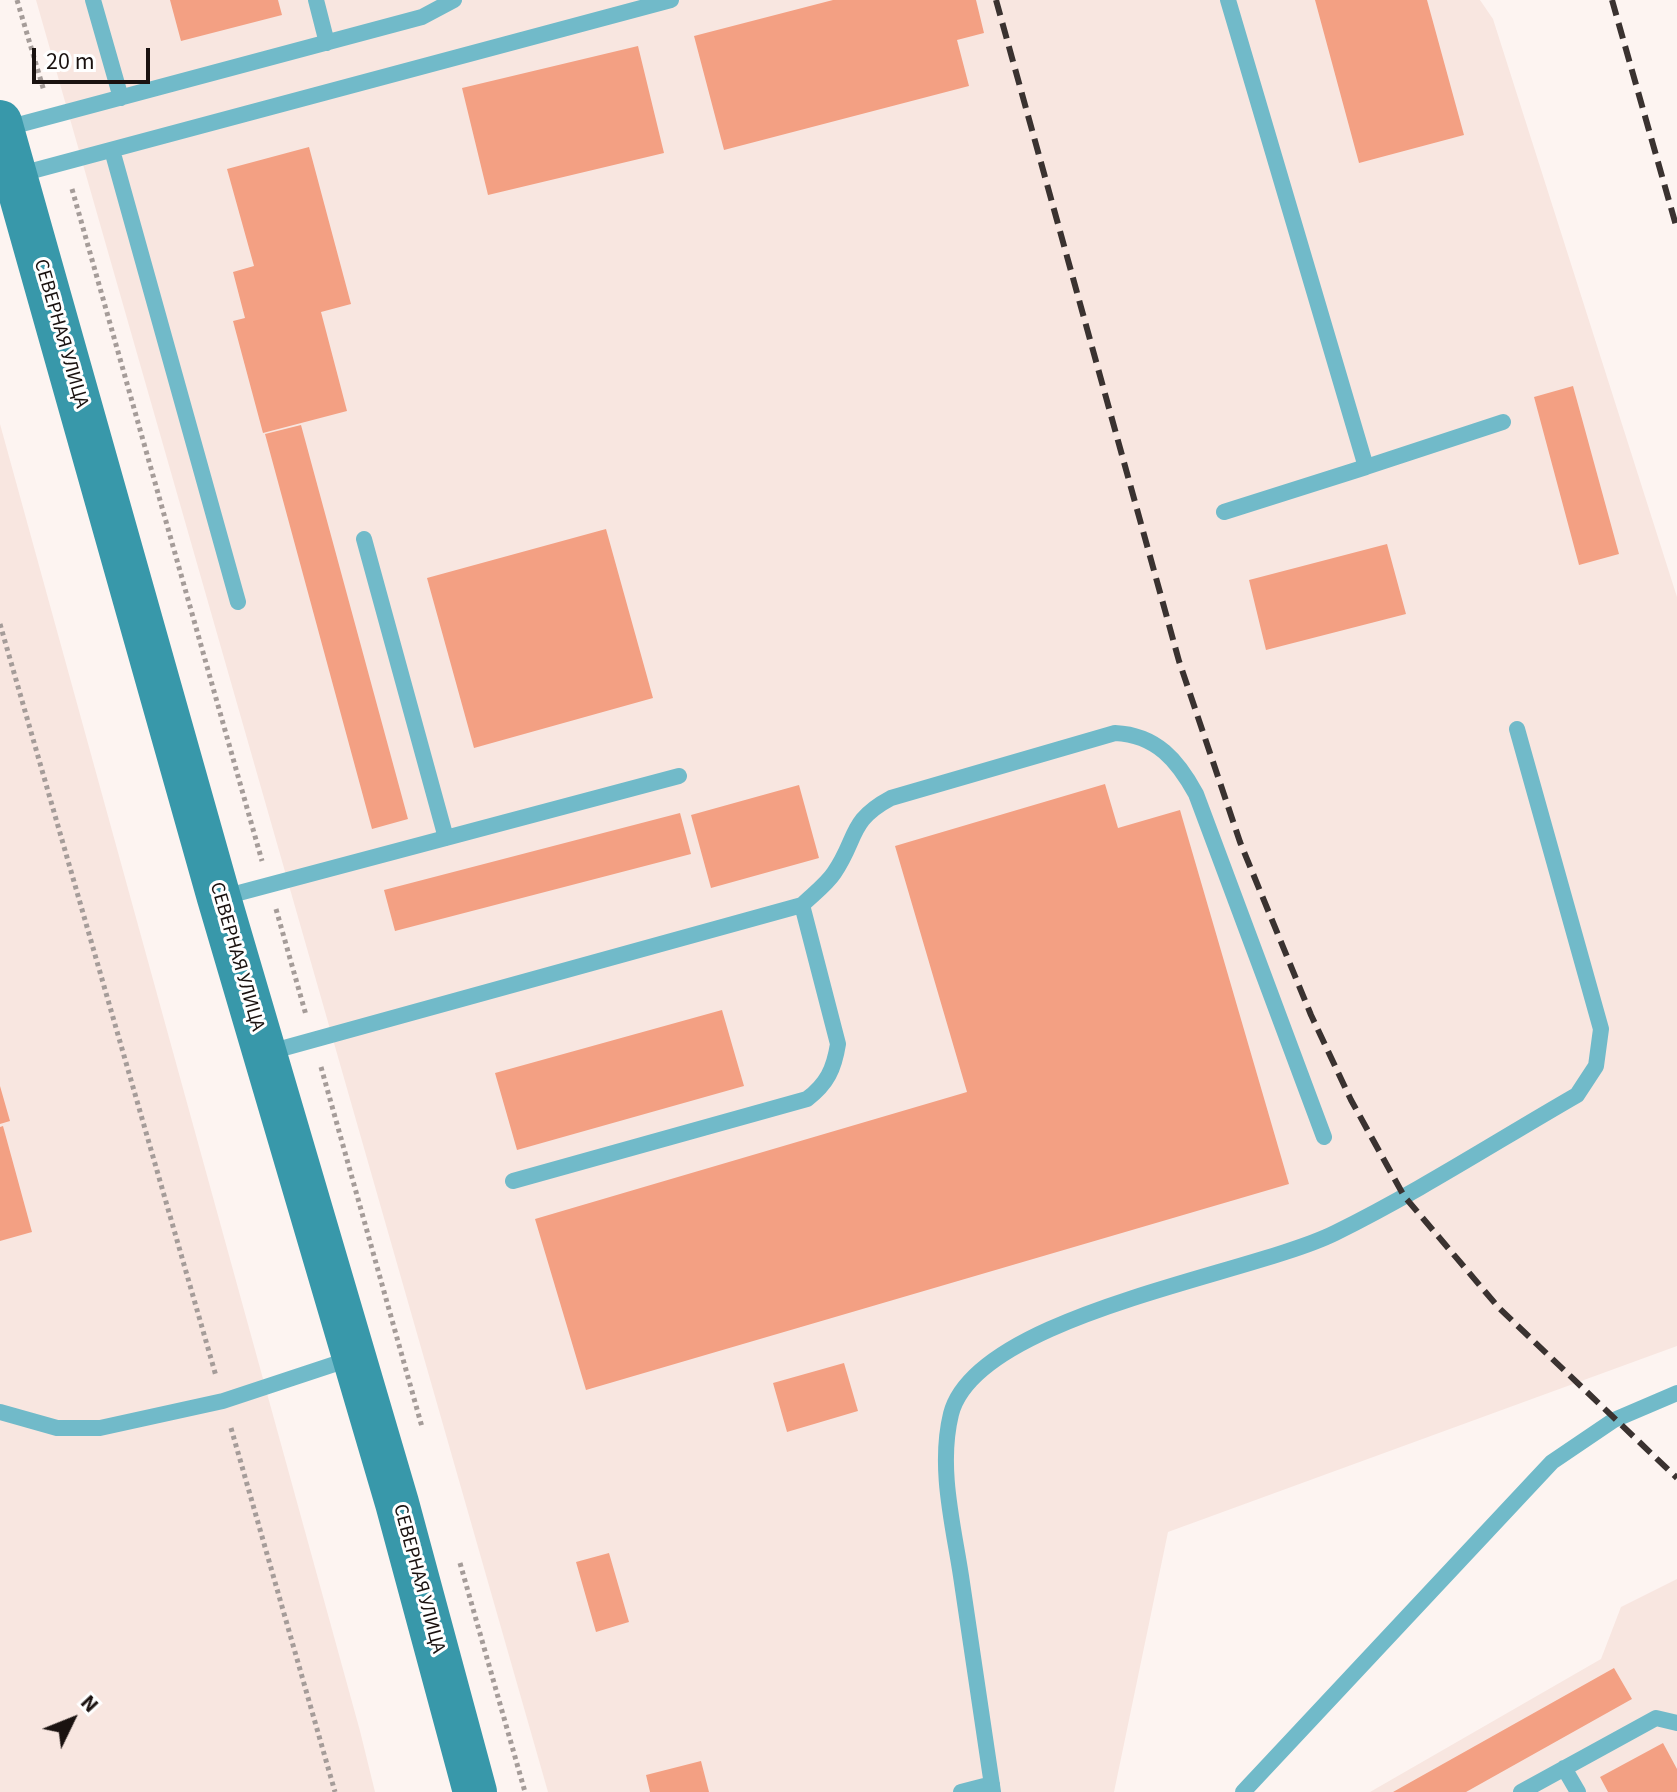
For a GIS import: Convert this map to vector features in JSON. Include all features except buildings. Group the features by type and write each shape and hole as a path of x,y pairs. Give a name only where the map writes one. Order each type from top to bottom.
{"main road":[{"name":"СЕВЕРНАЯ УЛИЦА","path":"1,126 219,898 355,1357 475,1792"}],"lane":[{"path":"93,0 121,98"},
{"path":"316,0 327,43"},
{"path":"1,126 121,98 422,17 454,0"},
{"path":"16,176 671,0"},
{"path":"1228,0 1366,467"},
{"path":"112,150 238,602"},
{"path":"1224,512 1503,422"},
{"path":"364,539 446,838"},
{"path":"961,1792 993,1788 946,1474 951,1412 975,1376 1025,1339 1093,1312 1291,1252 1335,1233 1577,1095 1596,1066 1601,1029 1517,729"},
{"path":"264,1053 802,905 833,875 855,827 870,809 891,798 1115,733 1132,734 1153,742 1179,763 1196,794 1324,1137"},
{"path":"219,898 679,776"},
{"path":"513,1181 807,1099 823,1087 834,1066 838,1044 802,905"},
{"path":"0,1412 57,1428 100,1428 223,1401 355,1357"},
{"path":"1243,1792 1552,1462 1614,1420 1677,1393"},
{"path":"1521,1792 1656,1718 1677,1723"},
{"path":"1564,1768 1578,1792"}],"path":[{"path":"0,624 335,1792"}],"shaded area":[{"path":"36,0 1480,0 1493,19 1677,597 1677,1346 1168,1532 1114,1792 548,1792"},
{"path":"0,424 360,1731 375,1792 0,1792"},
{"path":"1677,1579 1677,1792 1370,1792 1601,1659 1621,1607"}],"railway":[{"path":"996,0 1179,661 1240,842 1311,1015 1351,1100 1404,1196 1499,1308 1677,1478"},
{"path":"1612,0 1677,229"}]}
